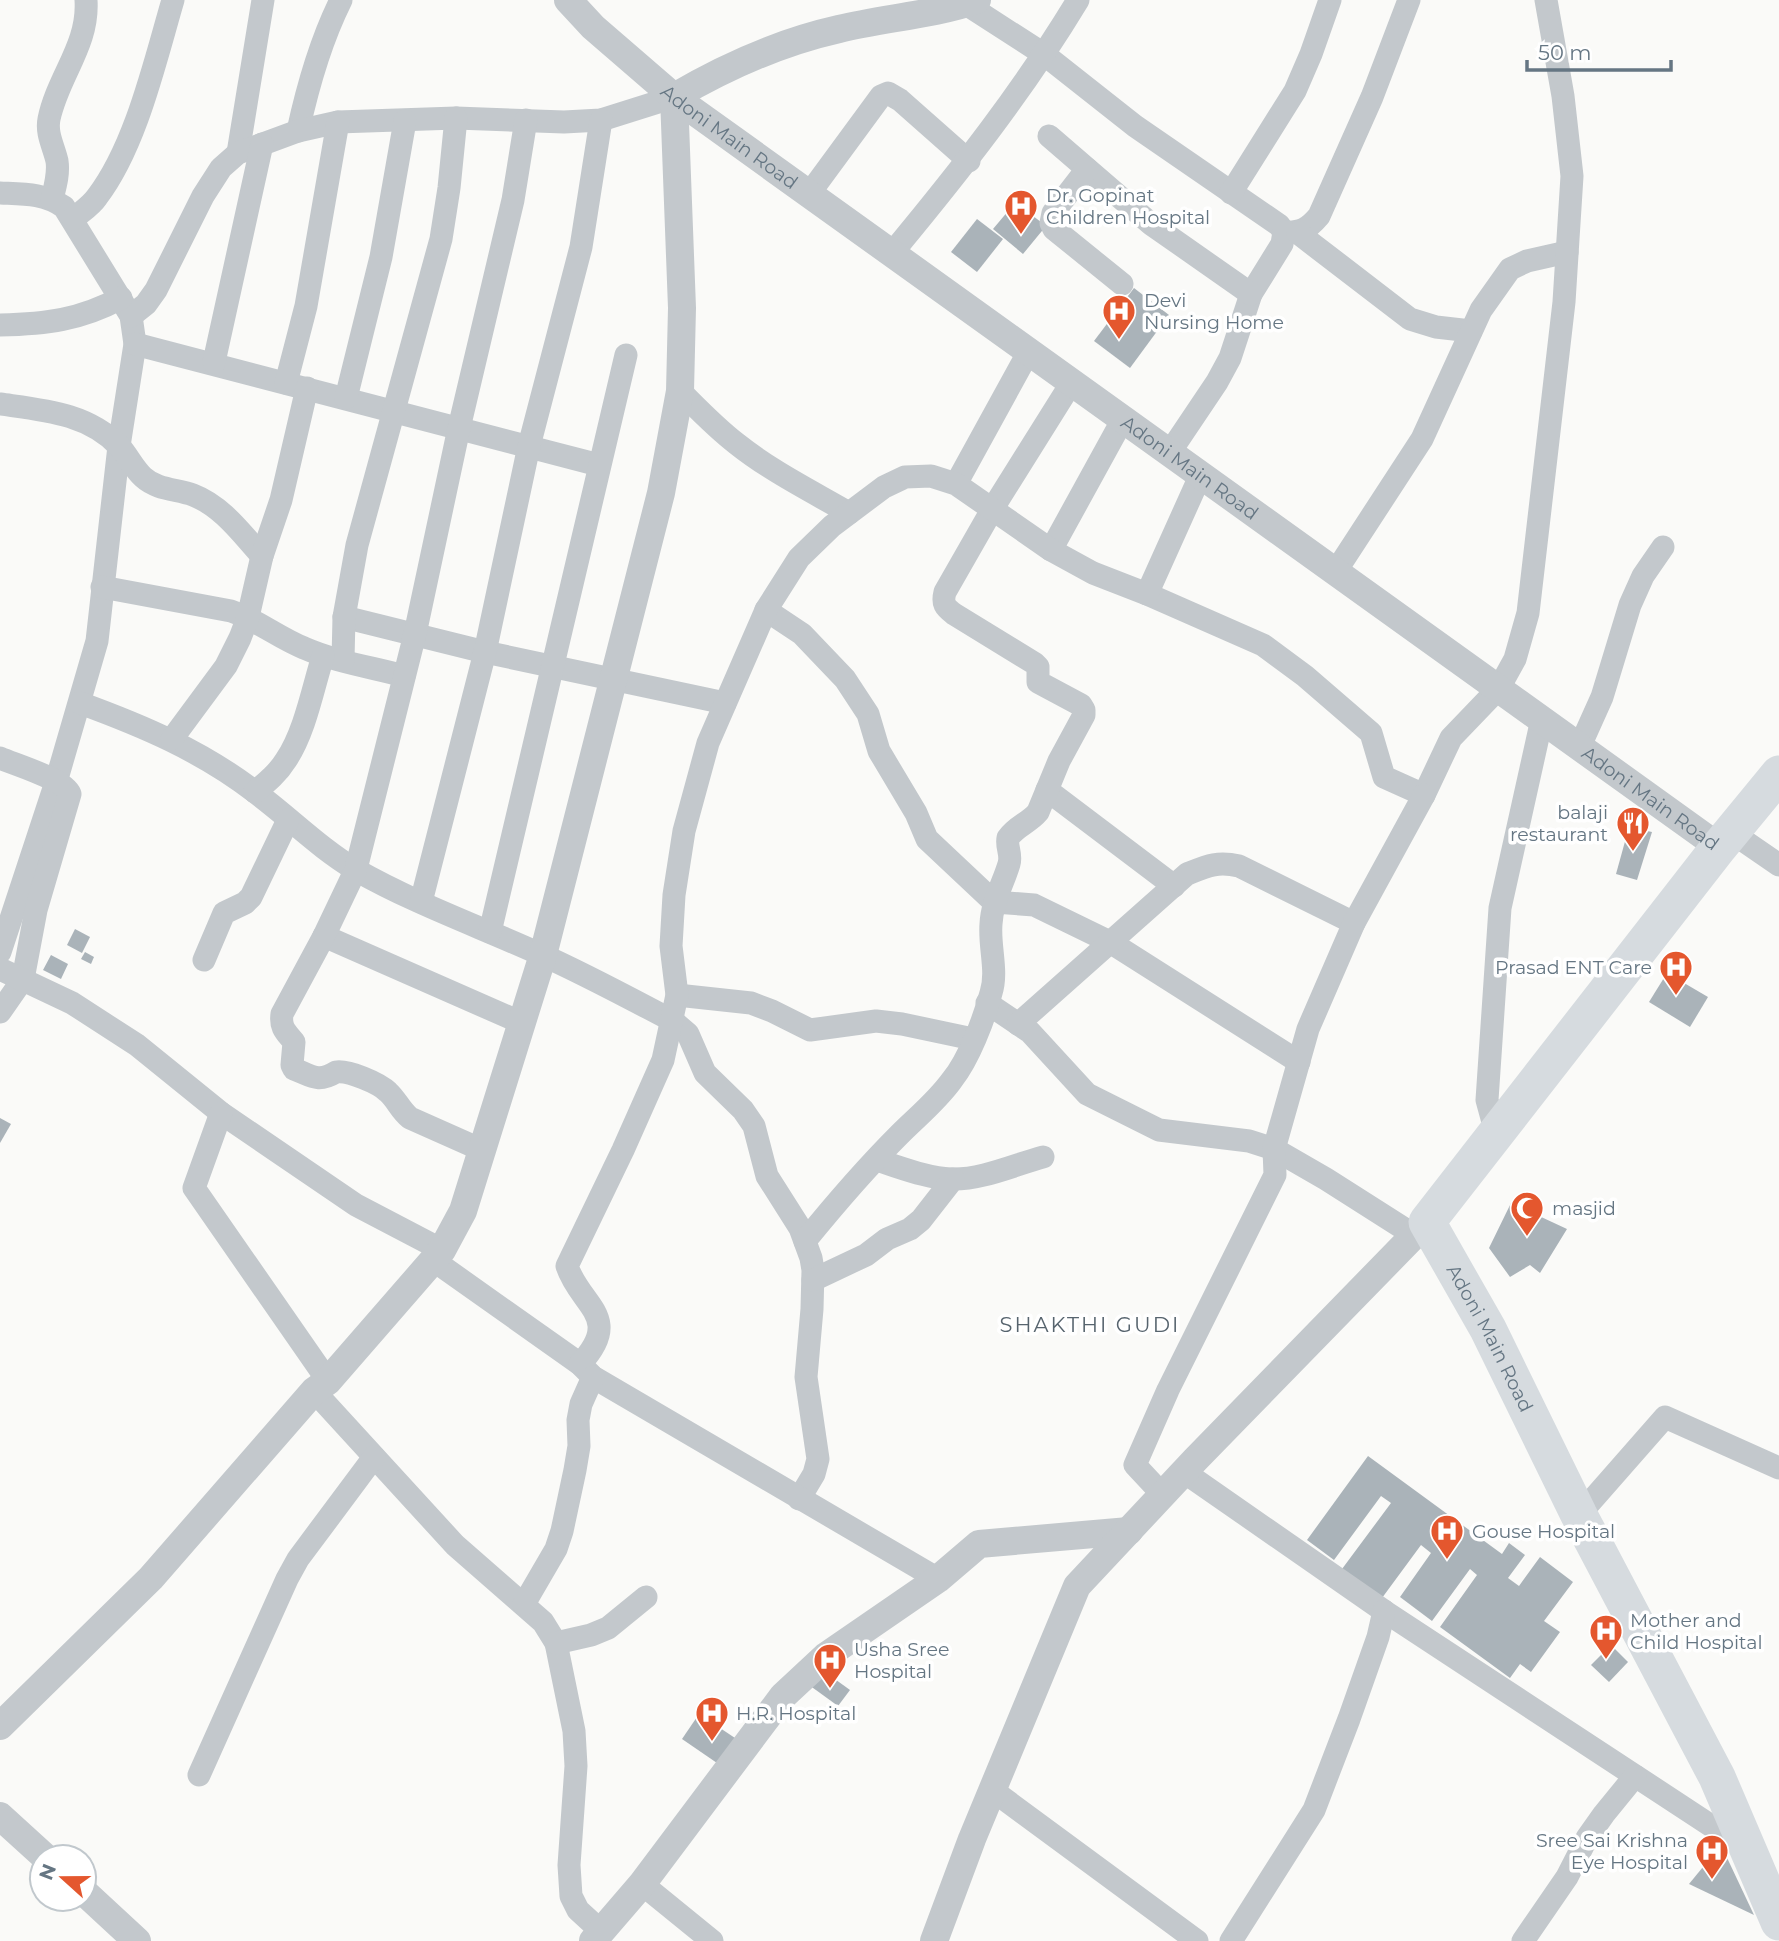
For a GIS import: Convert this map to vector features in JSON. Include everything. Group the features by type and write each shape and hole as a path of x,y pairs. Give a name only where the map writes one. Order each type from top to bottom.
{"main road":[{"path":"1725,839 1779,774"},
{"name":"Adoni Main Road","path":"1725,839 1421,1228 1488,1329 1579,1515 1717,1777 1779,1922"}],"street":[{"path":"52,199 57,162 48,123 53,100 78,50 86,26 86,0"},
{"path":"73,219 96,199 125,147 173,0"},
{"path":"238,153 263,0"},
{"path":"298,131 309,80 327,28 341,0"},
{"name":"Adoni Main Road","path":"568,0 593,27 674,97 1580,746 1725,839"},
{"path":"892,253 969,161 1045,55 1078,0"},
{"path":"1231,193 1294,91 1311,54 1330,0"},
{"path":"1170,452 1230,358 1251,294 1282,244 1291,232 1309,228 1319,216 1372,97 1409,0"},
{"path":"1163,1495 1135,1465 1168,1390 1275,1175 1273,1149 1308,1029 1354,923 1424,795 1451,738 1499,688 1515,659 1528,613 1551,430 1572,176 1563,96 1546,0"},
{"path":"0,325 68,320 99,310 146,304 156,290 203,196 221,168 238,153 298,131 338,122 456,118 564,122 601,120 674,97 716,73 782,46 836,29 971,2 1045,55 1135,126 1291,232 1410,318 1436,327 1471,331"},
{"path":"809,194 881,96 888,93 900,100 969,161"},
{"path":"0,1726 151,1578 438,1255 463,1211 543,955 661,493 680,391 682,308 674,97"},
{"path":"255,792 286,761 333,658 344,617 357,545 440,240 449,188 456,118"},
{"path":"482,1150 410,1118 384,1088 351,1074 336,1072 326,1079 319,1079 294,1069 294,1042 282,1029 282,1014 324,936 355,869 415,634 459,428 513,200 526,120"},
{"path":"421,902 485,652 529,446 581,247 601,120"},
{"path":"346,398 381,257 405,121"},
{"path":"172,739 226,666 248,617 262,556 281,500 306,306 338,122"},
{"path":"1049,136 1151,224 1251,294"},
{"path":"214,362 262,144"},
{"path":"1087,169 1053,213 1051,223 1054,229 1122,284"},
{"path":"0,193 40,195 64,207 126,307 135,344 119,446 96,641 56,782 0,952"},
{"path":"1336,571 1422,439 1481,310 1510,269 1527,261 1567,252"},
{"path":"135,344 214,362 600,465"},
{"path":"956,484 1030,351"},
{"path":"490,932 626,355"},
{"path":"805,1241 833,1207 932,1105 954,1078 973,1040 992,991 994,969 990,947 994,902 1010,862 1008,838 1017,827 1033,818 1059,761 1081,722 1084,710 1081,705 1038,682 1038,667 1034,663 954,614 945,607 943,600 993,508 1072,382"},
{"path":"680,391 738,445 772,469 849,513"},
{"path":"0,404 59,413 100,430 119,446 143,477 163,488 193,495 214,506 262,556"},
{"path":"1051,550 1123,419"},
{"path":"1147,594 1201,474"},
{"path":"524,1604 556,1549 562,1531 576,1470 579,1412 586,1370 597,1340 598,1322 595,1308 570,1275 567,1266 663,1060 677,995 671,946 674,895 684,831 708,743 766,610 799,558 849,513 884,487 905,477 931,476 956,484 1051,550 1093,573 1263,645 1305,676 1371,733 1384,778 1424,795"},
{"path":"1580,746 1602,698 1634,595 1643,576 1663,547"},
{"path":"102,587 232,611 301,647 404,676"},
{"path":"766,610 802,634 845,679 868,714 879,751 911,805 927,839 994,902 1034,905 1110,942 1299,1062"},
{"path":"344,617 485,652 725,702"},
{"path":"80,703 172,739 218,766 355,869 421,902 543,955 673,1021 688,1034 705,1073 743,1110 754,1126 767,1176 800,1228 813,1270 806,1377 818,1459 814,1474 799,1499"},
{"path":"1496,1133 1487,1100 1500,908 1542,719"},
{"path":"0,758 68,788 70,794 36,910 23,979 0,1012"},
{"path":"1047,790 1174,886"},
{"path":"204,960 224,913 245,903 251,897 289,820"},
{"path":"1725,839 1779,865"},
{"path":"1018,1024 1187,874 1223,862 1239,866 1354,923"},
{"path":"324,936 522,1023"},
{"path":"0,969 72,1003 137,1045 222,1113 356,1205 438,1255 586,1370 799,1499 938,1579"},
{"path":"677,995 751,1003 810,1030 876,1021 973,1040"},
{"path":"934,1941 992,1790 1077,1586 1421,1228 1273,1149 1249,1141 1159,1130 1087,1094 1030,1032 987,1003"},
{"path":"222,1113 194,1188 321,1386 374,1457 455,1545 543,1622 556,1643 574,1731 576,1766 569,1865 571,1896 598,1936 642,1884 783,1696 827,1656 938,1579 979,1544 1129,1531"},
{"path":"876,1160 953,1180 979,1176 1043,1157"},
{"path":"813,1280 866,1255 887,1239 911,1229 953,1180"},
{"path":"1579,1515 1665,1418 1779,1468"},
{"path":"199,1775 298,1559 374,1457"},
{"path":"1184,1472 1384,1611 1750,1852"},
{"path":"556,1643 608,1628 646,1597"},
{"path":"1231,1941 1314,1810 1378,1637 1384,1611"},
{"path":"1523,1941 1567,1877 1604,1814 1635,1776"},
{"path":"992,1790 1197,1941"},
{"path":"0,1816 30,1843"},
{"path":"642,1884 712,1941"},
{"path":"98,1905 137,1941"}],"building":[{"path":"1020,197 1032,206 1028,212 1046,226 1023,254 993,229"},
{"path":"977,219 1003,239 977,272 951,252"},
{"path":"1134,288 1169,315 1130,368 1094,341"},
{"name":"balaji restaurant","path":"1629,827 1652,832 1637,880 1616,874"},
{"path":"75,929 90,937 82,953 67,945"},
{"path":"85,952 94,957 91,964 81,959"},
{"path":"51,955 68,964 61,979 43,970"},
{"path":"1667,973 1708,997 1690,1027 1649,1002"},
{"path":"0,1118 11,1124 0,1143"},
{"name":"masjid","path":"1511,1203 1567,1229 1540,1273 1530,1265 1510,1277 1489,1248"},
{"path":"1368,1456 1502,1554 1509,1543 1525,1555 1508,1578 1519,1586 1540,1557 1573,1582 1544,1621 1560,1632 1531,1672 1520,1664 1510,1678 1440,1627 1477,1575 1470,1569 1432,1621 1400,1597 1431,1553 1421,1545 1382,1598 1342,1569 1391,1503 1381,1496 1334,1560 1307,1540"},
{"path":"1611,1645 1628,1662 1609,1682 1591,1665"},
{"path":"821,1669 850,1690 838,1706 809,1685"},
{"path":"699,1714 735,1738 717,1763 682,1739"},
{"path":"1721,1845 1754,1915 1689,1884"}],"place":[{"name":"Dr. Gopinat Children Hospital","path":"1021,236"},
{"name":"Devi Nursing Home","path":"1119,341"},
{"name":"balaji restaurant","path":"1633,853"},
{"name":"Prasad ENT Care","path":"1676,997"},
{"name":"masjid","path":"1527,1238"},
{"name":"Gouse Hospital","path":"1447,1561"},
{"name":"Mother and Child Hospital","path":"1606,1661"},
{"name":"Usha Sree Hospital","path":"830,1690"},
{"name":"H.R. Hospital","path":"712,1743"},
{"name":"Sree Sai Krishna Eye Hospital","path":"1712,1881"}],"district":[{"name":"SHAKTHI GUDI","path":"1090,1325"}]}
